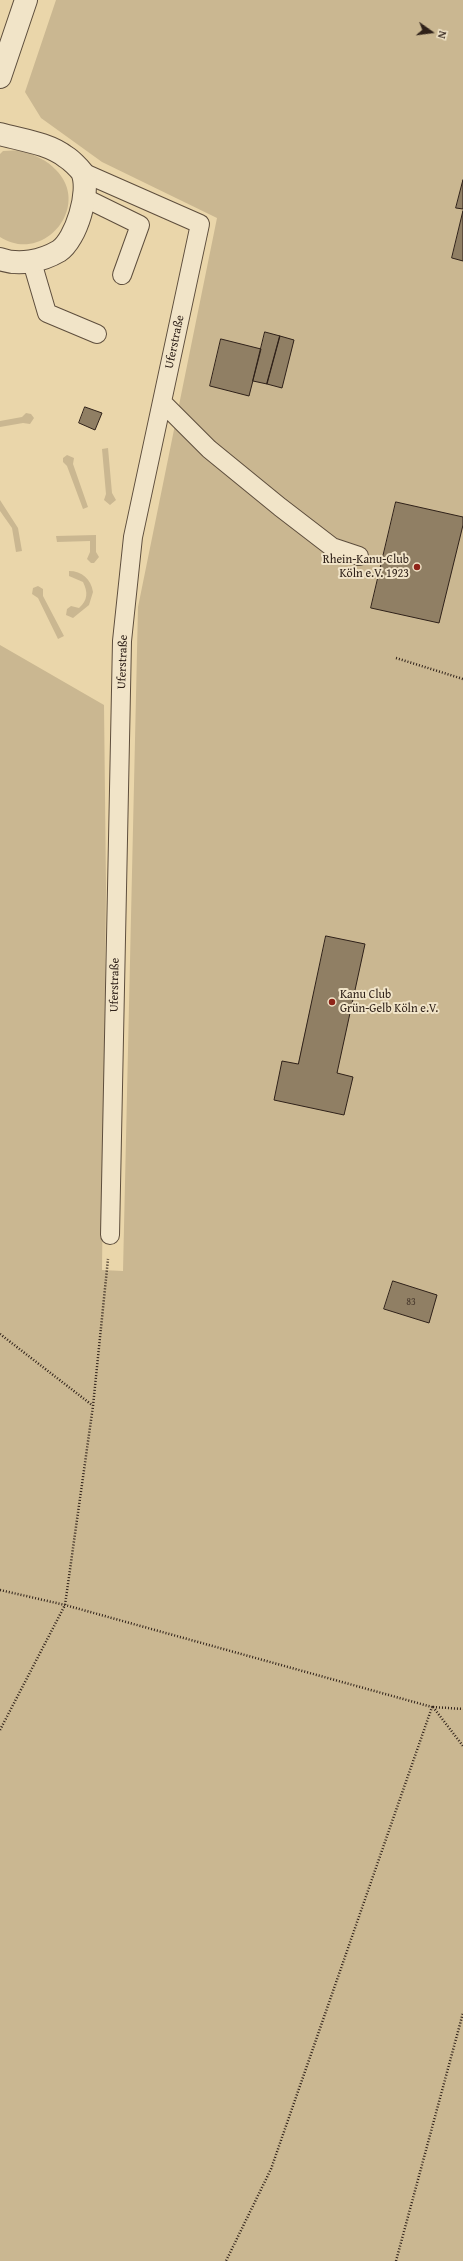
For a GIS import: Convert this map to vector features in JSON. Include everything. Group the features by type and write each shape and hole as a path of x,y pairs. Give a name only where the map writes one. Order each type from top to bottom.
{"street":[{"path":"0,77 26,0"},
{"name":"Uferstraße","path":"0,134 50,148 67,157 82,172"},
{"path":"0,259 32,262 60,250 79,223 84,198 82,172"}],"lane":[{"name":"Uferstraße","path":"82,172 200,224 133,537 122,641 110,1235"},
{"path":"84,198 140,226 122,275"},
{"path":"32,262 47,313 97,334"},
{"path":"162,402 209,449 280,507 332,547 358,556"}],"path":[{"path":"396,658 463,679"},
{"path":"0,1730 65,1605 93,1406 110,1235"},
{"path":"0,1334 93,1406"},
{"path":"0,1590 65,1605 432,1707 463,1709"},
{"path":"432,1707 463,1746"},
{"path":"226,2261 271,2169 432,1707"},
{"path":"396,2261 463,2013"}],"shaded area":[{"path":"56,0 463,0 463,2261 0,2261 0,645 104,705 106,887 102,1270 123,1271 138,607 217,218 102,162 41,118 25,92"},
{"path":"22,150 36,156 56,170 66,184 69,200 66,214 58,228 47,238 32,243 17,244 0,237 0,154 3,151"},
{"path":"26,413 31,414 34,418 30,424 23,423 0,427 0,421 22,417"},
{"path":"108,448 112,493 116,500 110,505 104,500 106,494 102,449"},
{"path":"67,455 74,458 73,464 88,507 83,509 67,466 63,462 63,458"},
{"path":"0,500 18,528 22,551 16,552 12,528 0,511"},
{"path":"96,535 96,552 99,557 94,563 91,563 87,559 90,552 90,541 57,542 56,536"},
{"path":"69,571 82,574 90,583 93,592 89,605 73,618 66,615 67,609 71,606 79,608 82,605 86,599 86,589 83,582 69,576"},
{"path":"38,586 43,589 43,596 64,636 58,639 38,598 32,594 33,588"}],"building":[{"path":"463,180 463,209 456,208"},
{"path":"463,211 463,261 452,258"},
{"path":"265,332 280,336 267,384 253,381"},
{"path":"280,336 294,340 282,388 267,384"},
{"path":"221,339 261,349 249,396 210,386"},
{"path":"85,407 102,413 95,430 79,423"},
{"name":"Rhein-Kanu-Club Köln e.V. 1923","path":"396,502 463,517 463,525 439,623 371,608"},
{"name":"Kanu Club Grün-Gelb Köln e.V.","path":"326,936 365,944 337,1073 353,1077 344,1115 274,1100 282,1061 298,1064"},
{"path":"393,1281 437,1295 429,1323 384,1309"}],"place":[{"name":"Rhein-Kanu-Club Köln e.V. 1923","path":"417,567"},
{"name":"Kanu Club Grün-Gelb Köln e.V.","path":"332,1002"}]}
